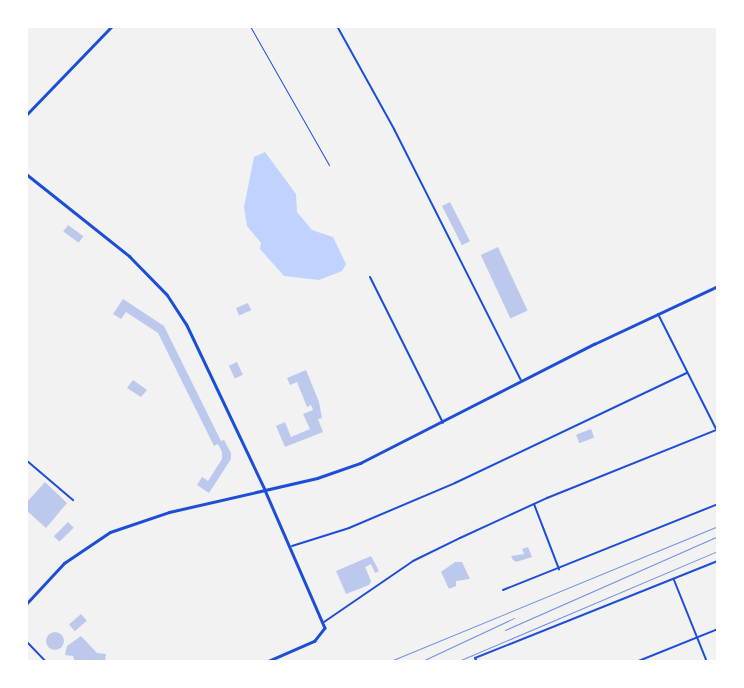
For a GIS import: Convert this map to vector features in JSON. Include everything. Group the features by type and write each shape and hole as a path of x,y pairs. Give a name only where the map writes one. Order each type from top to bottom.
{"main road":[{"path":"26,114 112,26"},
{"path":"26,174 129,256 168,295 186,324 265,490"},
{"path":"26,604 68,559 110,532 169,512 265,490 354,465 718,286"}],"street":[{"path":"337,26 381,104 522,382"},
{"path":"370,278 442,423"},
{"path":"324,622 413,561 534,504 717,431 658,314"},
{"path":"292,546 349,528 455,483 688,373"},
{"path":"26,460 74,500"},
{"path":"265,490 292,546 324,622 320,637 267,662"},
{"path":"534,504 559,569"},
{"path":"503,590 718,504"},
{"path":"477,662 475,658 718,561"},
{"path":"674,580 694,634 698,637 707,662"},
{"path":"636,662 718,629"},
{"path":"26,642 46,662"}],"lane":[{"path":"250,26 329,165"}],"water":[{"path":"265,152 296,194 297,212 312,230 333,237 346,264 342,271 319,280 284,276 260,249 261,243 247,226 244,207 254,157"}],"building":[{"path":"450,202 470,241 462,245 442,206"},
{"path":"68,225 83,236 79,243 63,231"},
{"path":"498,247 528,310 510,318 481,255"},
{"path":"123,299 164,326 221,441 224,440 231,453 231,459 209,493 197,485 202,477 208,481 222,459 222,452 218,444 214,446 158,333 126,312 121,319 113,314"},
{"path":"248,303 251,310 239,315 236,308"},
{"path":"237,362 243,375 235,378 229,366"},
{"path":"306,370 319,402 322,418 318,419 323,432 285,447 276,426 285,422 291,437 310,429 303,414 313,410 311,405 307,407 297,382 290,385 287,378"},
{"path":"133,380 147,390 141,397 127,388"},
{"path":"591,429 594,437 579,443 576,435"},
{"path":"45,482 67,503 46,528 26,510 26,503"},
{"path":"68,522 74,528 60,542 54,536"},
{"path":"528,547 532,557 516,562 513,560 511,556 524,554 522,549"},
{"path":"371,556 379,571 375,573 371,564 365,567 371,581 369,585 346,594 336,571"},
{"path":"455,562 462,562 470,579 456,581 456,586 449,589 441,572"},
{"path":"81,614 87,621 75,631 69,624"},
{"path":"55,632 61,635 64,641 61,647 55,650 49,647 46,641 49,635"},
{"path":"81,636 97,653 106,654 105,662 75,662 73,656 65,655 67,646"}],"railway":[{"path":"388,662 718,526"},
{"path":"505,630 718,536"},
{"path":"456,662 718,551"},
{"path":"420,662 514,618"}]}
